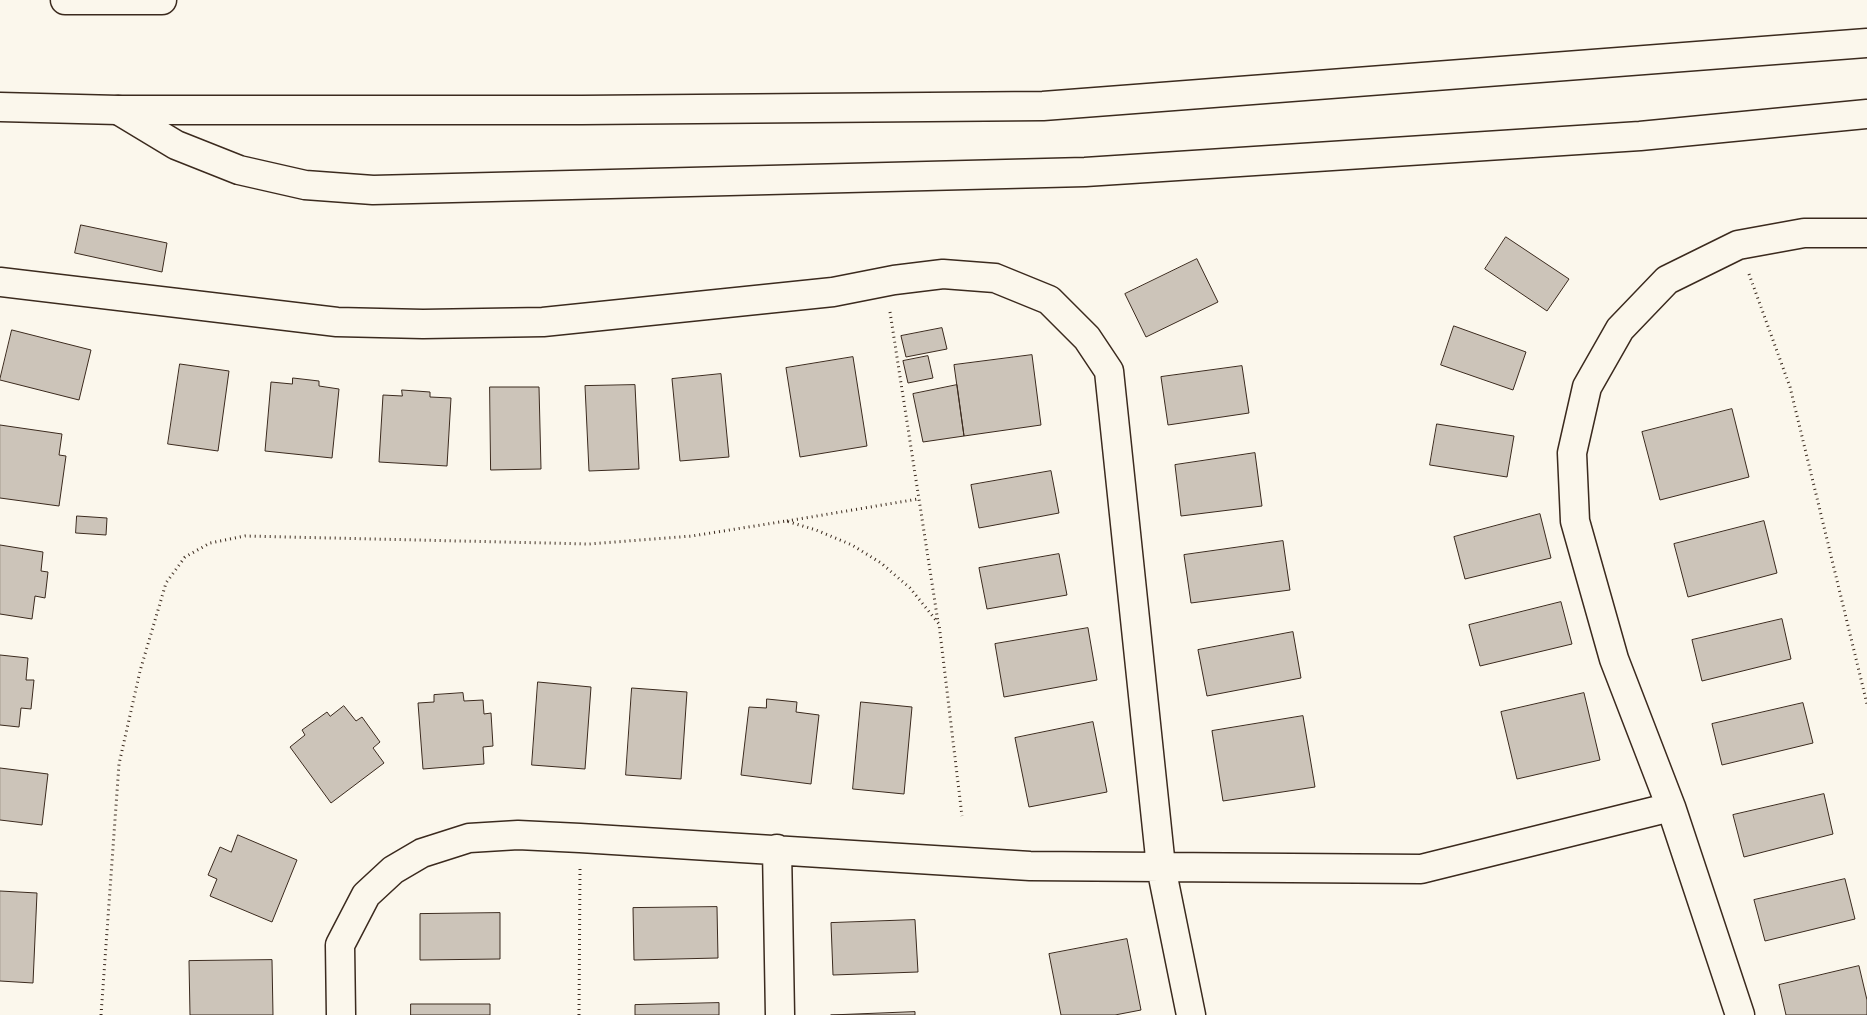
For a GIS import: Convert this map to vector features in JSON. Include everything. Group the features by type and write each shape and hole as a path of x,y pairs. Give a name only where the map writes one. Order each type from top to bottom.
{"street":[{"path":"81,0 162,0"},
{"path":"0,107 118,110 582,110 1043,106 1867,44"},
{"path":"118,110 176,145 239,170 305,185 373,190 1085,172 1640,136 1867,114"},
{"path":"1740,1015 1671,806 1614,659 1575,521 1572,453 1587,387 1620,328 1667,280 1738,245 1804,233 1867,233"},
{"path":"0,282 337,322 423,324 543,322 833,292 943,274 995,278 1049,300 1086,338 1109,371 1161,867 1190,1015"},
{"path":"341,1015 340,945 366,895 393,870 422,854 469,838 518,835 580,838 1030,866 1421,869 1671,806"},
{"path":"777,849 780,1015"}],"path":[{"path":"1738,245 1790,387 1867,704"},
{"path":"885,282 939,624 962,816"},
{"path":"101,1015 119,764 140,671 166,583 185,557 210,543 245,536 588,544 692,536 918,499"},
{"path":"786,522 852,545 881,563 910,588 939,624"},
{"path":"579,1015 580,838"}],"building":[{"path":"81,225 167,243 162,272 75,253"},
{"path":"1506,237 1569,279 1547,311 1485,269"},
{"path":"1197,259 1218,302 1146,337 1125,294"},
{"path":"1454,326 1526,352 1513,390 1441,365"},
{"path":"942,328 947,349 906,357 901,336"},
{"path":"12,330 91,350 79,400 0,380"},
{"path":"1032,355 1041,425 964,436 954,365"},
{"path":"928,356 933,378 908,383 903,361"},
{"path":"853,357 867,446 800,457 786,368"},
{"path":"180,364 229,371 218,451 168,444"},
{"path":"1242,366 1249,413 1168,425 1161,377"},
{"path":"721,374 729,457 680,461 672,379"},
{"path":"293,378 319,381 319,386 339,389 332,458 265,451 271,382 292,384"},
{"path":"635,385 639,469 589,471 585,386"},
{"path":"957,385 964,436 923,442 913,394"},
{"path":"490,387 539,387 541,469 491,470"},
{"path":"402,390 430,392 430,397 451,398 447,466 379,462 383,395 402,396"},
{"path":"1732,409 1749,477 1660,500 1642,432"},
{"path":"1437,424 1514,436 1507,477 1430,465"},
{"path":"0,425 62,434 59,455 66,456 59,506 0,498"},
{"path":"1255,453 1262,506 1181,516 1175,465"},
{"path":"1051,471 1059,513 979,528 971,485"},
{"path":"1540,514 1551,558 1465,579 1454,537"},
{"path":"77,516 107,518 106,535 76,533"},
{"path":"1764,521 1777,573 1688,597 1674,544"},
{"path":"1283,541 1290,590 1191,603 1184,555"},
{"path":"0,545 43,552 41,571 48,572 45,598 35,596 32,619 0,614"},
{"path":"1059,554 1067,595 987,609 979,568"},
{"path":"1561,602 1572,644 1480,666 1469,625"},
{"path":"1782,619 1791,659 1702,681 1692,640"},
{"path":"1088,628 1097,680 1004,697 995,644"},
{"path":"1293,632 1301,678 1207,696 1198,650"},
{"path":"0,655 28,658 26,680 34,680 31,709 21,708 19,727 0,725"},
{"path":"538,682 591,687 585,769 532,765"},
{"path":"632,688 687,692 681,779 626,775"},
{"path":"463,693 464,701 483,700 484,714 491,713 493,746 483,747 484,764 423,769 418,703 434,702 434,695"},
{"path":"1584,693 1600,760 1517,779 1501,712"},
{"path":"767,699 797,702 796,712 819,715 811,784 741,775 749,707 766,708"},
{"path":"861,702 912,707 904,794 853,789"},
{"path":"1803,703 1813,743 1722,765 1712,724"},
{"path":"344,706 356,721 362,717 380,742 373,748 384,763 331,803 290,747 305,735 302,730 327,712 330,716"},
{"path":"1303,716 1315,787 1223,801 1212,731"},
{"path":"1093,722 1107,792 1029,807 1015,738"},
{"path":"0,768 48,774 42,825 0,820"},
{"path":"1824,794 1833,834 1744,857 1733,815"},
{"path":"238,835 297,860 272,922 210,896 217,879 208,875 220,847 231,852"},
{"path":"1845,879 1855,919 1765,941 1754,900"},
{"path":"0,891 37,893 33,983 0,981"},
{"path":"717,907 718,958 634,960 633,908"},
{"path":"500,913 500,959 420,960 420,914"},
{"path":"915,920 918,972 833,975 831,923"},
{"path":"1127,939 1141,1010 1115,1015 1061,1015 1049,954"},
{"path":"272,960 273,1015 190,1015 189,961"},
{"path":"1859,966 1867,1000 1867,1015 1786,1015 1779,985"},
{"path":"719,1003 719,1015 635,1015 635,1005"},
{"path":"411,1004 490,1004 490,1015 411,1015"},
{"path":"915,1012 915,1015 831,1015"}]}
